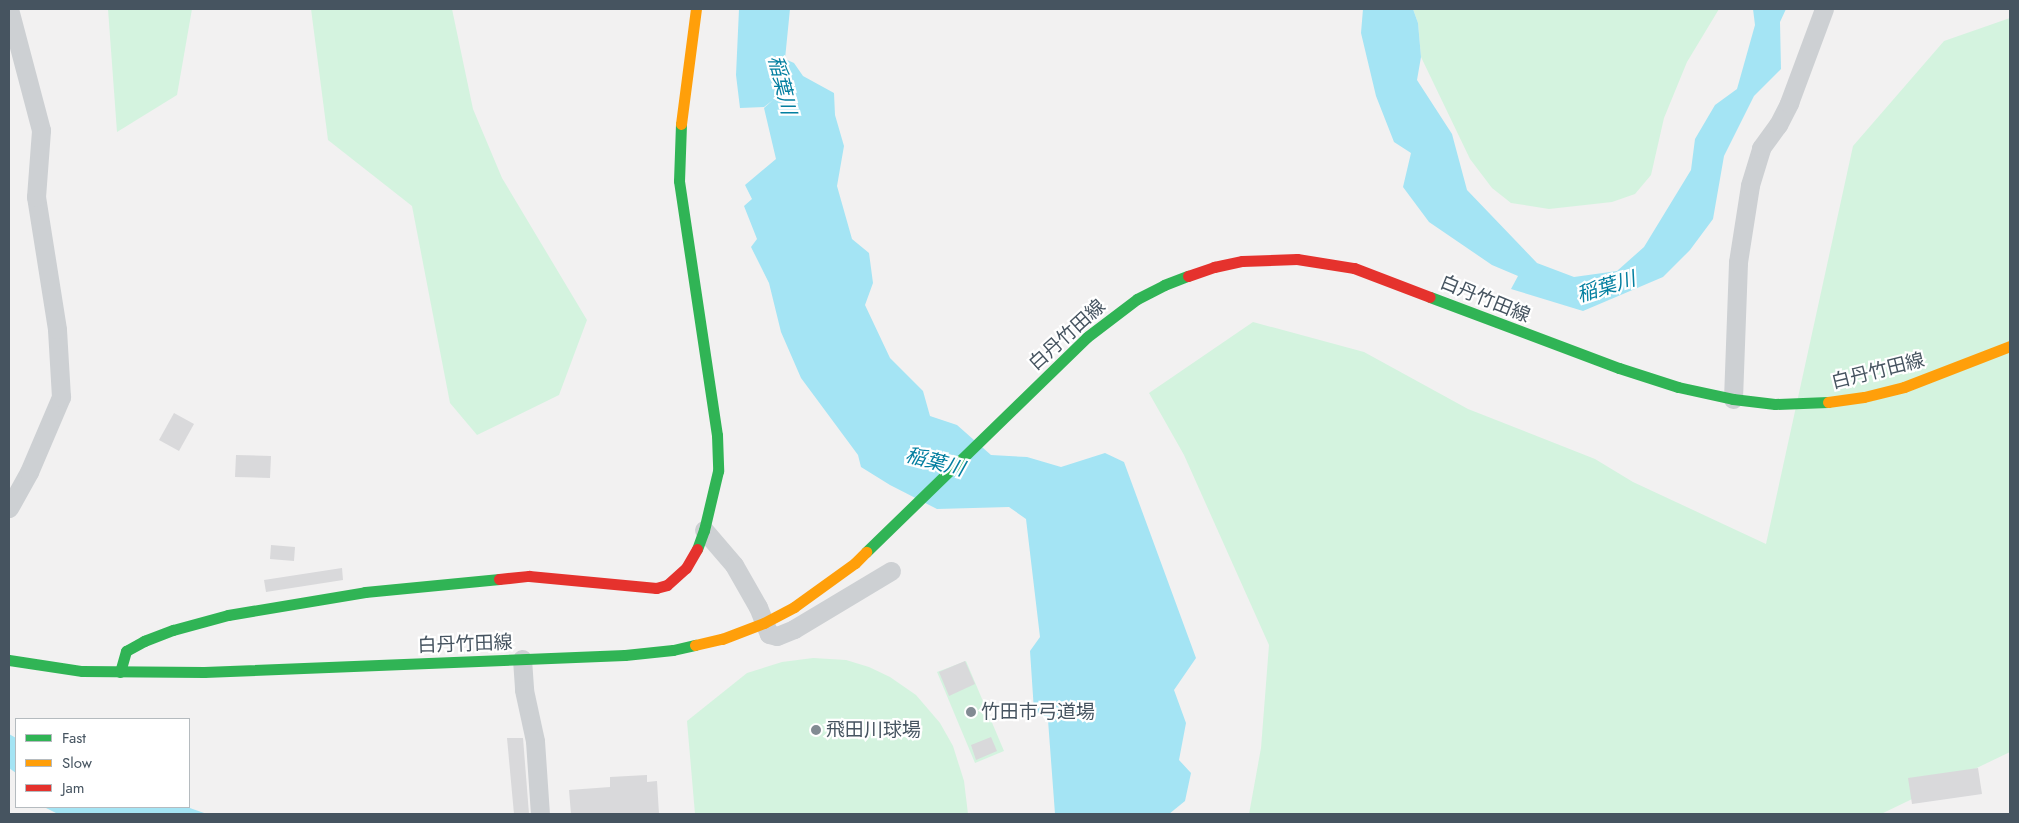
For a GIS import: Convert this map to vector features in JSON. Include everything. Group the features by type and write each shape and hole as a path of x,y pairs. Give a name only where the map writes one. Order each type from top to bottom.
{"main road":[{"path":"120,672 126,651 172,630 228,615 365,592 529,576 662,587 686,568 696,551 704,530 718,471 718,448 679,173 679,141 696,9"},
{"name":"白丹竹田線","path":"9,660 82,671 204,672 625,655 673,650 722,639 764,623 819,590 855,563 1087,338 1137,299 1164,285 1214,267 1242,261 1297,259 1354,268 1619,368 1678,387 1733,400 1776,404 1825,402 1864,397 1904,387 2010,346"}],"street":[{"path":"9,9 41,130 36,197 56,329 60,397 29,472 9,508"},
{"path":"1733,400 1738,262 1750,185 1761,148 1778,124 1789,103 1824,9"},
{"path":"704,530 734,565 758,606 769,634 777,636 787,633 891,571"},
{"path":"522,659 524,690 535,741 540,814"}],"green space":[{"path":"108,9 192,9 177,95 117,132"},
{"path":"311,9 452,9 473,109 502,178 587,320 559,395 477,435 450,403 412,206 328,140"},
{"path":"1413,9 1719,9 1687,62 1664,118 1651,175 1635,194 1612,202 1549,209 1511,203 1492,188 1470,159 1421,57 1418,23"},
{"path":"2010,18 2010,752 1881,814 1249,814 1261,748 1269,645 1184,455 1149,393 1253,322 1364,352 1468,409 1595,459 1633,482 1766,544 1853,146 1944,41"},
{"name":"飛田川球場","path":"813,658 846,660 869,667 890,677 916,695 940,723 953,746 964,781 968,814 695,814 687,721 747,673 782,662"},
{"name":"竹田市弓道場","path":"966,661 1004,751 975,763 937,672"}],"water":[{"name":"稲葉川","path":"739,9 790,9 785,59 794,63 803,76 834,93 835,115 844,146 837,186 852,239 869,253 873,283 865,305 890,358 923,391 930,416 957,425 991,455 1027,457 1061,467 1105,453 1124,462 1196,658 1174,690 1186,723 1179,760 1191,773 1185,801 1169,814 1055,814 1048,720 1034,711 1030,651 1040,637 1026,519 1009,507 937,509 890,485 861,467 858,455 801,378 781,332 769,283 751,247 757,239 744,206 752,199 745,185 776,159 764,108 773,100 764,107 740,108 736,75"},
{"name":"稲葉川","path":"1363,9 1413,9 1418,23 1421,57 1417,80 1452,134 1467,190 1537,263 1574,277 1617,271 1644,247 1691,170 1695,139 1715,105 1737,89 1755,25 1753,9 1786,9 1780,22 1781,69 1754,96 1724,156 1713,219 1690,250 1663,277 1583,311 1511,289 1518,276 1492,265 1429,222 1403,187 1411,153 1394,142 1376,96 1361,33"},
{"path":"9,734 15,737 15,772 9,768"},
{"path":"46,808 190,808 207,814 58,814"}],"building":[{"path":"174,413 194,424 179,451 159,440"},
{"path":"236,455 271,456 270,478 235,477"},
{"path":"271,545 295,547 294,561 270,559"},
{"path":"342,568 343,580 266,592 264,580"},
{"path":"965,661 975,684 949,696 939,672"},
{"path":"991,737 997,751 976,760 971,745"},
{"path":"507,738 523,738 529,814 514,814"},
{"path":"1978,768 1982,794 1912,804 1908,778"},
{"path":"647,775 647,782 657,781 659,814 571,814 569,790 610,787 610,777"}],"traffic: fast":[{"path":"681,124 679,181 717,435 718,471 704,530 697,549"},
{"path":"866,552 1087,337 1137,299 1164,285 1188,276"},
{"path":"1430,297 1619,368 1678,387 1733,399 1775,404 1828,402"},
{"path":"120,672 126,651 144,641 173,630 228,615 365,592 499,579"},
{"path":"9,660 82,671 204,672 625,655 673,650 695,645"}],"traffic: slow":[{"path":"681,124 696,9"},
{"path":"1828,402 1864,397 1904,387 2010,346"},
{"path":"695,645 722,639 764,623 794,607 855,563 866,552"}],"traffic: jam":[{"path":"1188,276 1214,267 1242,261 1297,259 1354,268 1430,297"},
{"path":"499,579 529,576 656,588 667,585 686,568 697,549"}],"place":[{"name":"竹田市弓道場","path":"971,712"},
{"name":"飛田川球場","path":"816,730"}]}
